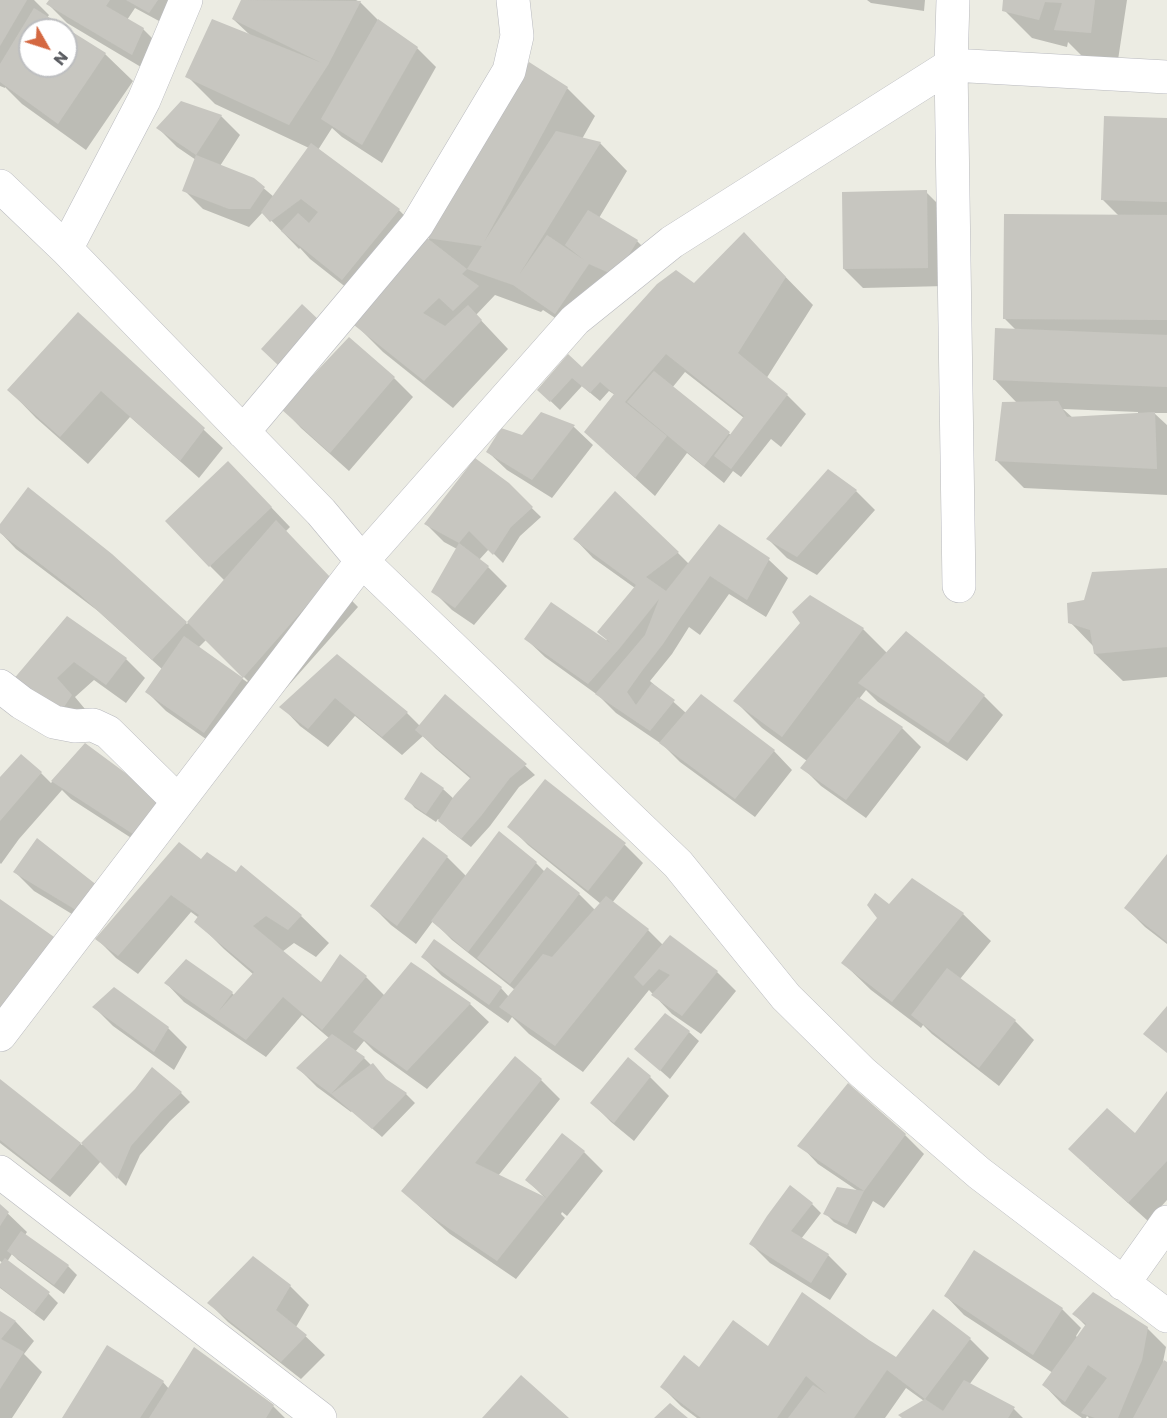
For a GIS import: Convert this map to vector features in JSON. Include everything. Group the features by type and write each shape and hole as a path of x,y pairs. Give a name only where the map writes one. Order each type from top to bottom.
{"street":[{"path":"66,249 144,100 186,0"},
{"path":"243,432 417,225 509,71 517,36 513,0"},
{"path":"953,0 951,66 958,586"},
{"path":"0,1035 362,561 575,320 672,242 951,66 1167,77"},
{"path":"0,186 66,249 321,512 362,561 678,864 786,997 862,1072 978,1173 1167,1316"},
{"path":"0,686 22,703 54,722 75,726 93,726 108,732 178,801"},
{"path":"0,1172 320,1418"},
{"path":"1123,1284 1167,1222"}],"building":[{"path":"0,0 27,0 0,46"},
{"path":"49,0 110,0 106,6 144,28 132,55 78,23 78,18 70,18 46,4"},
{"path":"126,0 158,0 149,13"},
{"path":"241,0 361,1 328,65 289,125 185,77 212,19 322,63 232,19"},
{"path":"1003,0 1095,0 1091,33 1054,30 1062,3 1045,2 1039,20 1002,11"},
{"path":"34,8 50,18 28,18"},
{"path":"378,19 418,47 362,145 321,119"},
{"path":"18,34 18,78 78,78 78,36 106,53 58,124 0,82 0,64"},
{"path":"529,62 568,87 484,242 556,131 601,142 519,275 547,235 584,260 565,245 588,210 638,240 616,276 589,264 555,314 513,285 467,269 482,246 427,238"},
{"path":"181,101 222,115 196,155 156,128"},
{"path":"1104,116 1167,118 1167,202 1101,200"},
{"path":"311,143 400,209 342,280 281,231 298,213 309,223 318,212 301,199 270,222 261,212"},
{"path":"196,155 254,178 265,187 250,209 229,209 182,191"},
{"path":"927,190 928,268 843,269 842,192"},
{"path":"1004,214 1167,215 1167,320 1003,319"},
{"path":"744,232 786,277 738,353 788,394 731,469 714,456 744,416 666,354 625,402 667,436 635,478 584,432 614,394 600,382 590,393 572,378 550,402 537,390 568,354 582,367 657,284 676,270 694,283"},
{"path":"427,238 467,269 462,274 479,286 453,311 439,298 423,313 445,326 468,305 482,320 424,381 354,325"},
{"path":"302,304 320,321 279,366 261,349"},
{"path":"78,312 205,428 180,461 101,391 60,437 7,390"},
{"path":"995,328 1167,335 1167,387 993,380"},
{"path":"349,337 395,377 330,453 281,409"},
{"path":"654,371 730,432 704,466 627,402"},
{"path":"1058,401 1067,417 1155,412 1157,469 995,461 1002,402"},
{"path":"541,412 575,425 532,480 486,452 501,428 522,435"},
{"path":"475,458 509,483 533,507 511,527 493,555 469,531 459,543 424,524"},
{"path":"228,461 272,507 209,567 165,521"},
{"path":"828,469 857,490 797,557 766,539"},
{"path":"28,487 112,554 187,622 152,660 77,592 0,533 0,524"},
{"path":"615,491 679,552 646,577 666,591 719,524 770,558 747,600 710,576 627,692 636,705 652,683 675,700 650,731 595,694 645,635 659,599 588,684 524,639 551,602 612,644 597,632 636,585 573,539"},
{"path":"276,520 331,578 243,678 187,622"},
{"path":"459,543 489,566 455,608 431,592"},
{"path":"1167,568 1167,647 1094,654 1090,630 1068,623 1067,603 1084,600 1092,572"},
{"path":"810,595 864,628 782,737 733,701 800,623 792,612"},
{"path":"67,616 127,658 106,685 74,662 57,678 72,695 54,722 12,681"},
{"path":"906,631 985,695 948,743 858,683"},
{"path":"184,636 243,678 204,733 145,692"},
{"path":"337,654 408,712 382,737 335,698 308,729 279,707"},
{"path":"445,694 527,764 510,778 461,839 438,821 454,796 471,777 415,730"},
{"path":"701,694 775,750 735,799 659,743"},
{"path":"858,697 903,727 846,800 800,768"},
{"path":"85,743 162,800 136,836 51,781"},
{"path":"21,754 42,772 0,821 0,777"},
{"path":"421,772 444,788 426,814 404,799"},
{"path":"545,779 626,843 588,891 507,827"},
{"path":"499,831 537,862 468,952 431,921"},
{"path":"423,837 448,856 397,926 370,906"},
{"path":"37,838 98,886 76,910 13,872"},
{"path":"179,842 201,859 207,852 236,872 241,865 302,915 288,930 266,916 253,926 321,982 340,954 367,976 322,1030 283,997 246,1040 164,983 186,959 233,992 218,1012 254,972 194,922 199,915 171,895 118,956 95,939"},
{"path":"1167,854 1167,942 1124,908"},
{"path":"547,867 580,893 510,984 477,958"},
{"path":"912,878 964,913 892,1002 841,963 877,918 867,905 875,893 889,904"},
{"path":"606,896 649,929 555,1046 499,1007 543,954 552,957"},
{"path":"0,899 57,939 0,1014"},
{"path":"670,935 718,971 682,1016 651,995 670,975 659,969 643,986 634,977"},
{"path":"434,939 502,987 489,1005 421,957"},
{"path":"411,962 471,1003 407,1071 353,1032"},
{"path":"947,968 1016,1020 979,1068 911,1015"},
{"path":"114,987 169,1027 154,1052 92,1007"},
{"path":"1167,1006 1167,1053 1143,1034"},
{"path":"665,1013 690,1031 660,1071 634,1049"},
{"path":"332,1034 365,1057 331,1094 296,1068"},
{"path":"515,1056 542,1079 475,1163 547,1198 497,1261 429,1215 401,1191"},
{"path":"628,1057 651,1076 614,1123 590,1103"},
{"path":"373,1063 386,1079 407,1093 372,1129 331,1094"},
{"path":"152,1067 182,1092 131,1146 117,1179 81,1143 135,1089"},
{"path":"0,1079 81,1143 50,1180 0,1140"},
{"path":"848,1083 906,1134 864,1191 797,1146"},
{"path":"1167,1091 1167,1161 1128,1203 1068,1149 1107,1108 1135,1133"},
{"path":"562,1133 585,1151 547,1198 525,1180"},
{"path":"790,1185 813,1203 791,1231 829,1254 811,1283 749,1244"},
{"path":"837,1187 864,1191 847,1225 823,1214"},
{"path":"0,1204 9,1212 0,1226"},
{"path":"21,1231 69,1265 54,1285 7,1251"},
{"path":"974,1250 1063,1308 1033,1355 944,1296"},
{"path":"253,1256 291,1285 276,1310 307,1335 281,1362 207,1303"},
{"path":"5,1258 50,1292 34,1313 0,1287 0,1264"},
{"path":"802,1292 896,1357 933,1309 971,1338 925,1399 887,1370 854,1418 788,1418 813,1385 827,1394 806,1376 777,1418 701,1418 660,1387 684,1355 699,1367 733,1320 768,1346"},
{"path":"1093,1292 1148,1327 1142,1360 1118,1418 1095,1418 1081,1413 1107,1378 1088,1365 1065,1402 1042,1385 1086,1324 1072,1314"},
{"path":"0,1311 16,1321 1,1339 24,1352 0,1389"},
{"path":"107,1345 164,1381 140,1418 62,1418"},
{"path":"194,1347 274,1405 266,1418 149,1418"},
{"path":"1164,1360 1167,1362 1167,1418 1133,1418"},
{"path":"521,1375 569,1418 482,1418"},
{"path":"964,1380 1015,1407 1008,1418 902,1418 898,1415 925,1399 943,1411"},
{"path":"670,1403 688,1418 654,1418"}]}
